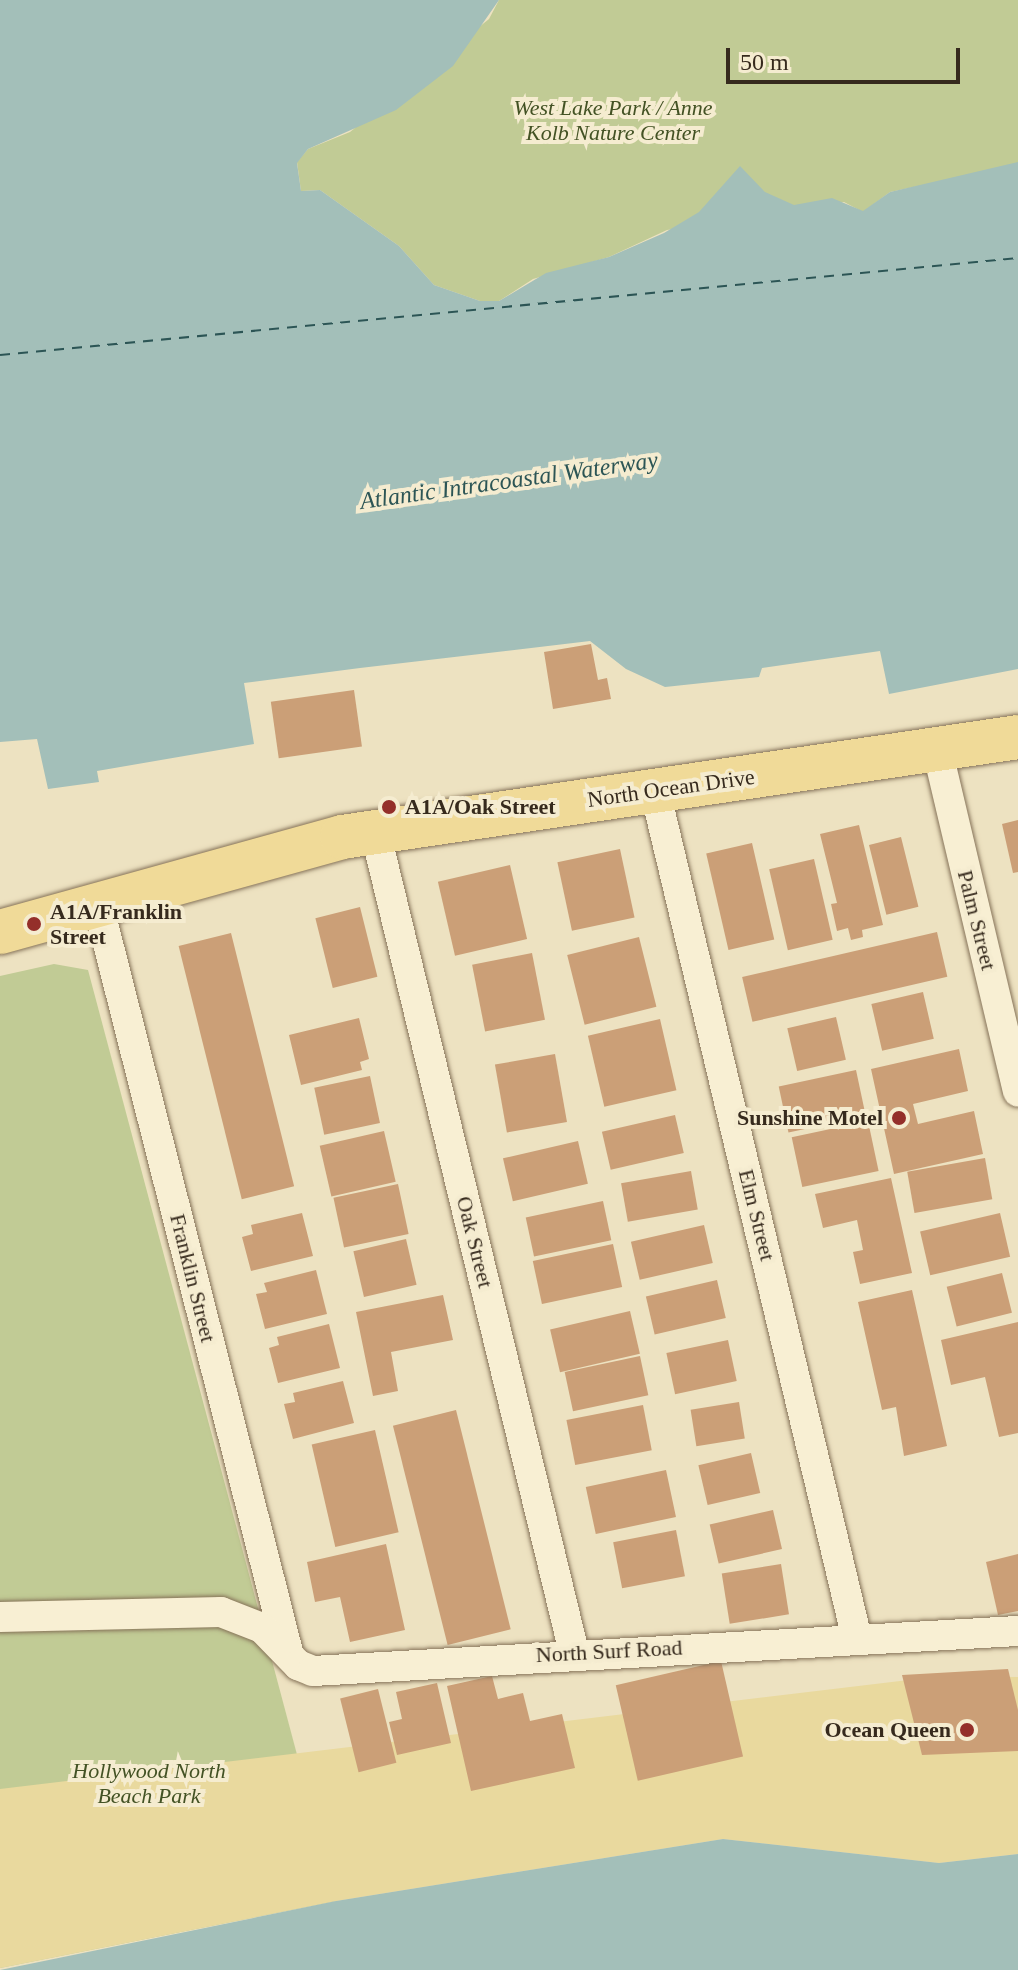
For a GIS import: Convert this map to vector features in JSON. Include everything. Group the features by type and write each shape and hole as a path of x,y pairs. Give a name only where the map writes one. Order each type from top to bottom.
{"main road":[{"name":"North Ocean Drive","path":"0,932 270,854 375,831 1018,737"}],"street":[{"name":"Palm Street","path":"937,749 1018,1092"},
{"name":"Elm Street","path":"655,791 857,1639"},
{"name":"Oak Street","path":"375,831 574,1652"},
{"name":"Franklin Street","path":"98,904 288,1652"},
{"path":"221,1612 256,1587 259,1539"},
{"name":"North Surf Road","path":"0,1617 221,1612 262,1628 298,1665 313,1671 574,1652 1018,1631"}],"green space":[{"name":"West Lake Park / Anne Kolb Nature Center","path":"499,0 1018,0 1018,165 890,192 863,212 844,202 667,230 609,257 533,279 499,301 480,301 434,285 399,246 320,190 301,191 297,162 308,149 350,132 489,19"},
{"name":"Hollywood North Beach Park","path":"54,964 88,970 336,1901 0,1968 0,976"}],"sand":[{"path":"942,1676 1018,1677 1018,1854 939,1863 723,1839 336,1901 0,1968 0,1789"}],"water":[{"name":"Atlantic Intracoastal Waterway","path":"0,0 499,0 453,66 396,110 308,149 297,163 301,191 320,190 399,246 434,285 480,301 499,301 546,273 609,257 664,233 699,212 740,166 765,192 794,205 832,198 863,211 890,192 1018,162 1018,669 889,694 880,651 762,668 759,677 665,687 626,669 590,641 360,668 244,683 254,744 97,771 99,782 48,789 37,739 0,742"},
{"path":"723,1839 939,1863 1018,1854 1018,1970 0,1970 336,1901"}],"building":[{"path":"591,644 598,680 607,678 611,699 553,709 544,652"},
{"path":"354,690 362,746 279,758 271,702"},
{"path":"1018,820 1018,872 1013,873 1002,824"},
{"path":"859,825 883,925 862,930 863,937 851,940 848,928 837,931 831,904 837,903 820,834"},
{"path":"901,837 918,907 886,915 869,845"},
{"path":"752,843 774,939 728,950 706,854"},
{"path":"620,849 635,917 572,931 557,862"},
{"path":"814,859 833,940 788,950 769,869"},
{"path":"510,865 527,939 455,956 438,882"},
{"path":"360,907 377,977 333,988 315,918"},
{"path":"937,932 947,977 752,1022 742,977"},
{"path":"231,933 294,1186 242,1199 179,946"},
{"path":"639,937 656,1007 585,1025 567,955"},
{"path":"532,953 545,1020 485,1031 472,965"},
{"path":"923,992 934,1039 882,1051 871,1004"},
{"path":"836,1017 846,1060 797,1071 787,1028"},
{"path":"359,1018 369,1059 360,1062 362,1070 301,1085 289,1035"},
{"path":"660,1019 676,1090 604,1107 588,1036"},
{"name":"Sunshine Motel","path":"959,1049 968,1091 913,1104 918,1124 974,1111 983,1154 894,1174 871,1069"},
{"path":"555,1054 567,1122 507,1133 495,1065"},
{"path":"856,1070 866,1116 788,1132 779,1086"},
{"path":"370,1076 380,1123 324,1135 314,1088"},
{"path":"675,1115 684,1153 611,1170 602,1132"},
{"path":"868,1121 879,1171 802,1187 792,1137"},
{"path":"384,1131 396,1182 331,1197 320,1146"},
{"path":"578,1141 588,1184 513,1201 503,1158"},
{"path":"985,1158 992,1199 914,1213 907,1172"},
{"path":"691,1171 698,1209 628,1222 621,1183"},
{"path":"891,1178 912,1273 860,1284 853,1252 863,1250 857,1220 823,1228 815,1194"},
{"path":"398,1184 409,1234 344,1248 333,1198"},
{"path":"603,1201 611,1240 534,1257 526,1217"},
{"path":"302,1213 313,1256 251,1271 242,1237 253,1234 251,1225"},
{"path":"1000,1213 1010,1257 930,1275 920,1231"},
{"path":"704,1225 713,1263 640,1280 631,1242"},
{"path":"406,1239 417,1285 364,1297 353,1251"},
{"path":"613,1244 622,1287 542,1304 533,1261"},
{"path":"316,1270 327,1314 265,1329 256,1294 267,1292 264,1283"},
{"path":"1002,1273 1012,1313 957,1327 947,1287"},
{"path":"717,1280 726,1318 655,1334 646,1296"},
{"path":"912,1290 947,1446 904,1456 896,1407 882,1410 858,1302"},
{"path":"443,1295 453,1340 391,1352 398,1391 373,1396 356,1312"},
{"path":"630,1311 640,1354 560,1372 550,1329"},
{"path":"1018,1322 1018,1433 999,1437 985,1377 951,1385 941,1340"},
{"path":"329,1324 340,1368 278,1383 269,1348 279,1345 277,1337"},
{"path":"728,1340 737,1381 675,1394 666,1353"},
{"path":"640,1356 648,1395 573,1411 565,1372"},
{"path":"343,1381 354,1423 293,1439 284,1404 295,1402 293,1393"},
{"path":"739,1402 745,1439 696,1446 691,1410"},
{"path":"643,1405 652,1450 575,1465 566,1420"},
{"path":"456,1410 511,1629 448,1645 393,1426"},
{"path":"375,1430 399,1532 335,1547 312,1445"},
{"path":"751,1453 760,1493 708,1505 698,1465"},
{"path":"666,1470 676,1517 596,1534 586,1487"},
{"path":"773,1510 782,1549 719,1564 710,1525"},
{"path":"676,1530 685,1576 622,1588 613,1542"},
{"path":"386,1544 405,1630 350,1642 340,1597 315,1602 307,1562"},
{"path":"1018,1554 1018,1611 998,1615 986,1562"},
{"path":"781,1564 789,1614 730,1624 722,1573"},
{"path":"721,1661 743,1756 638,1781 616,1685"},
{"name":"Ocean Queen","path":"1008,1669 1018,1710 1018,1751 922,1755 902,1675"},
{"path":"492,1676 498,1699 523,1693 530,1721 562,1714 575,1768 471,1791 447,1686"},
{"path":"437,1683 451,1743 397,1755 389,1722 402,1719 396,1692"},
{"path":"378,1689 396,1763 359,1772 340,1698"}],"ferry route":[{"path":"0,355 1018,258"}],"place":[{"name":"A1A/Oak Street","path":"389,807"},
{"name":"A1A/Franklin Street","path":"34,924"},
{"name":"Sunshine Motel","path":"899,1118"},
{"name":"Ocean Queen","path":"967,1730"}]}
